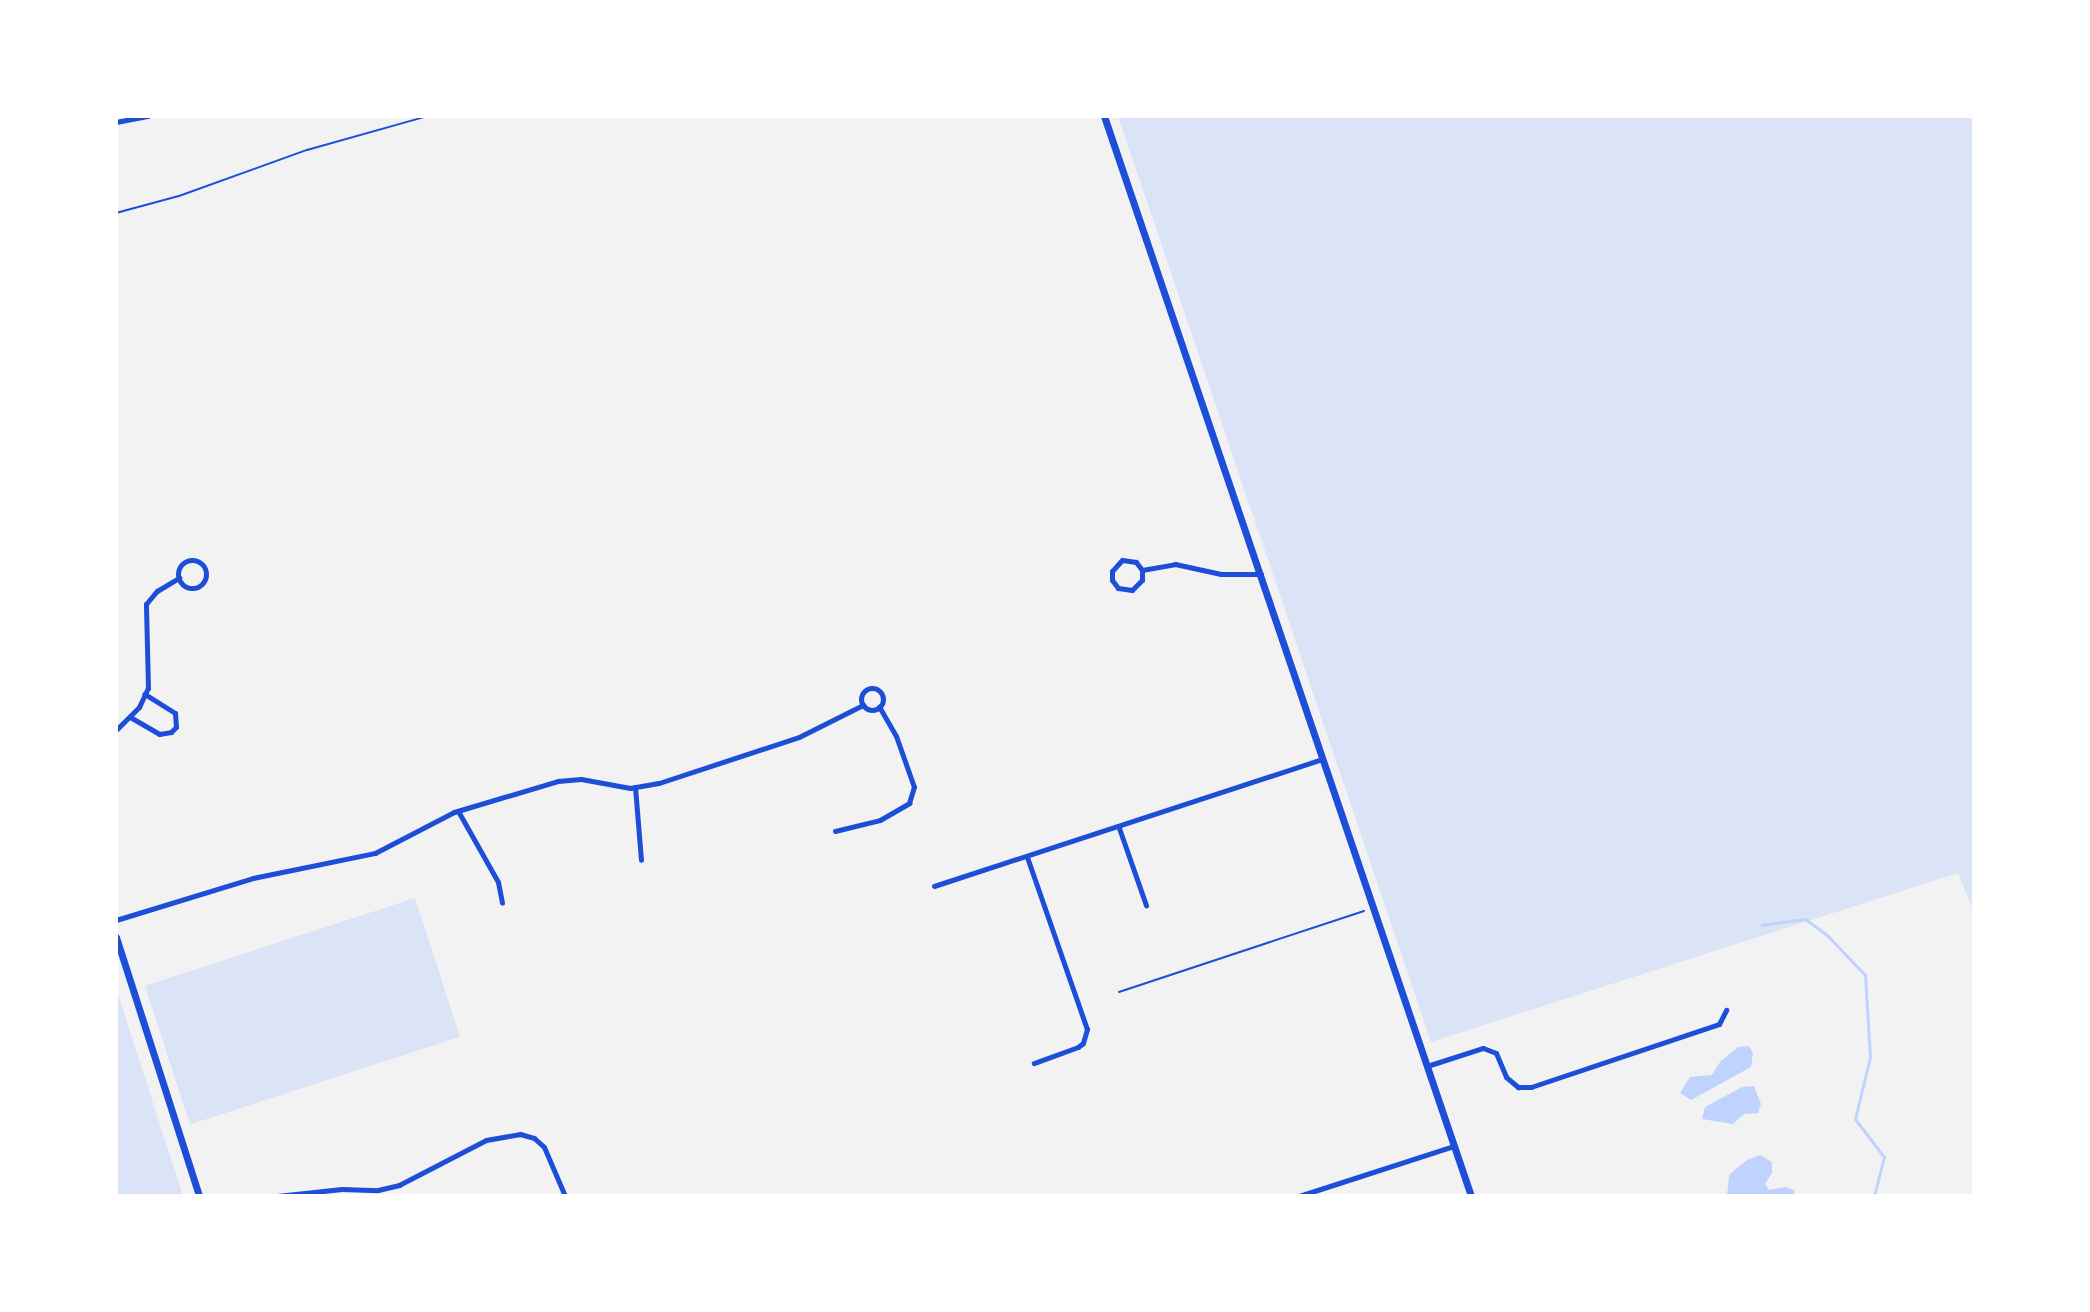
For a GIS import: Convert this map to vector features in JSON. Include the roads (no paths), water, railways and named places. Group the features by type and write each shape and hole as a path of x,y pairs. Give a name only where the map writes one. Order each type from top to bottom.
{"street":[{"path":"1104,116 1471,1196"},
{"path":"116,122 146,117"},
{"path":"1122,560 1136,562 1142,570 1142,580 1132,590 1118,588 1112,580 1112,571 1122,560"},
{"path":"188,561 197,561 205,571 203,583 196,587 183,585 179,578 179,569 188,561"},
{"path":"1142,570 1175,564 1221,574 1262,574"},
{"path":"116,730 130,717 148,688 146,604 157,591 179,578"},
{"path":"875,689 883,697 879,707 873,710 863,705 862,694 875,689"},
{"path":"130,717 159,734 171,732 176,727 175,713 145,694"},
{"path":"116,920 253,878 375,853 458,811 558,781 581,779 635,787 659,783 799,737 863,705"},
{"path":"835,831 880,820 909,803 914,787 896,736 879,707"},
{"path":"934,886 1119,828 1322,759"},
{"path":"635,787 641,860"},
{"path":"458,811 498,882 502,903"},
{"path":"1119,828 1146,905"},
{"path":"1027,857 1087,1029 1078,1047 1034,1063"},
{"path":"116,937 199,1196"},
{"path":"1427,1066 1483,1048 1496,1053 1506,1077 1518,1087 1531,1087 1719,1024 1726,1010"},
{"path":"277,1196 378,1190 399,1185 486,1140 504,1135 534,1138 544,1147 565,1196"},
{"path":"1299,1196 1454,1146"}],"water":[{"path":"1749,1046 1753,1053 1751,1067 1691,1100 1680,1093 1690,1077 1712,1075 1720,1062 1738,1047"},
{"path":"1754,1086 1761,1104 1758,1113 1744,1114 1733,1124 1702,1119 1705,1107 1742,1087"},
{"path":"1760,1155 1772,1162 1772,1173 1765,1184 1769,1190 1786,1187 1794,1190 1795,1196 1727,1196 1729,1175 1747,1160"}],"waterway":[{"path":"1762,925 1805,919 1826,934 1865,975 1870,1057 1855,1119 1884,1157 1874,1196"}]}
